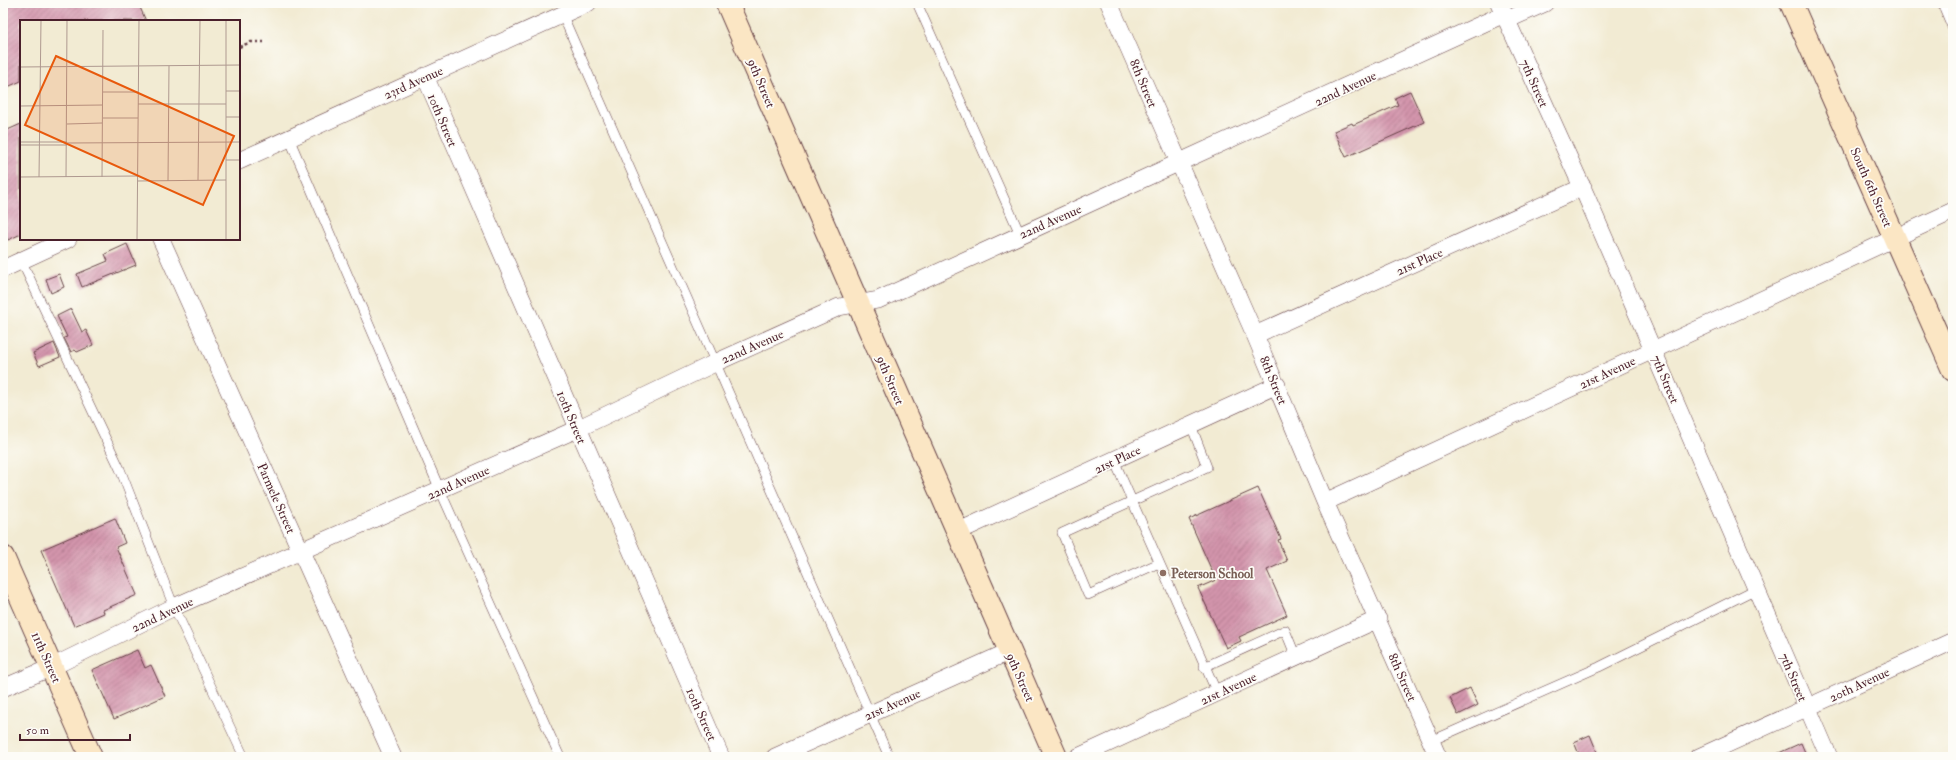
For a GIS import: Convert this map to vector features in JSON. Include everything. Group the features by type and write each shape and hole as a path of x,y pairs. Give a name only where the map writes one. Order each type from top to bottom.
{"street":[{"name":"23rd Avenue","path":"240,161 588,3"},
{"name":"9th Street","path":"727,3 1056,757"},
{"name":"8th Street","path":"1109,3 1256,335 1325,502 1438,757"},
{"name":"22nd Avenue","path":"3,688 52,667 174,607 577,429 717,362 838,307 878,300 1020,234 1179,164 1503,12 1545,3"},
{"name":"South 6th Street","path":"1790,3 1953,370"},
{"name":"7th Street","path":"1503,12 1582,187 1829,757"},
{"name":"10th Street","path":"425,76 577,429 721,757"},
{"name":"21st Place","path":"1256,335 1582,187"},
{"name":"21st Avenue","path":"1325,502 1953,212"},
{"path":"3,269 66,240"},
{"name":"Parmele Street","path":"161,240 393,757"},
{"name":"21st Place","path":"957,532 1277,385"},
{"name":"11th Street","path":"3,557 91,757"},
{"name":"21st Avenue","path":"1078,757 1378,619"},
{"name":"20th Avenue","path":"1699,757 1953,641"},
{"name":"21st Avenue","path":"775,757 1010,651"}],"lane":[{"path":"917,3 1020,234"},
{"path":"1942,3 1953,29"},
{"path":"562,14 717,362 889,757"},
{"path":"289,138 440,490 560,757"},
{"path":"21,260 120,469 174,607 244,757"},
{"path":"1159,563 1088,594 1062,533 1207,467 1191,425"},
{"path":"1114,460 1204,667 1217,693"},
{"path":"1431,741 1599,667 1756,589"},
{"path":"1204,667 1286,630 1296,657"}],"path":[{"path":"240,47 252,42 264,42"}],"building":[{"path":"3,3 138,3 146,20 20,20 20,81 3,89"},
{"path":"1410,91 1424,122 1346,157 1334,131 1352,123 1353,125 1398,105 1395,98"},
{"path":"20,124 20,234 8,240 3,229 3,132"},
{"path":"127,244 136,265 82,287 77,274 108,261 105,254"},
{"path":"59,274 64,287 51,293 46,279"},
{"path":"71,309 82,332 86,330 93,345 77,352 75,350 71,352 64,338 67,337 57,316"},
{"path":"54,343 60,357 39,366 33,353"},
{"path":"1258,488 1281,539 1278,540 1287,561 1267,570 1287,615 1239,637 1241,641 1226,648 1198,588 1216,580 1189,519"},
{"path":"115,518 125,543 116,547 137,595 103,610 104,613 74,626 41,550"},
{"path":"137,650 145,668 151,665 165,696 114,719 92,670"},
{"path":"1470,688 1478,705 1458,715 1450,698"},
{"path":"1590,735 1599,757 1580,757 1574,742"},
{"path":"1801,743 1807,757 1770,757"}],"place":[{"name":"Peterson School","path":"1163,573"}]}
